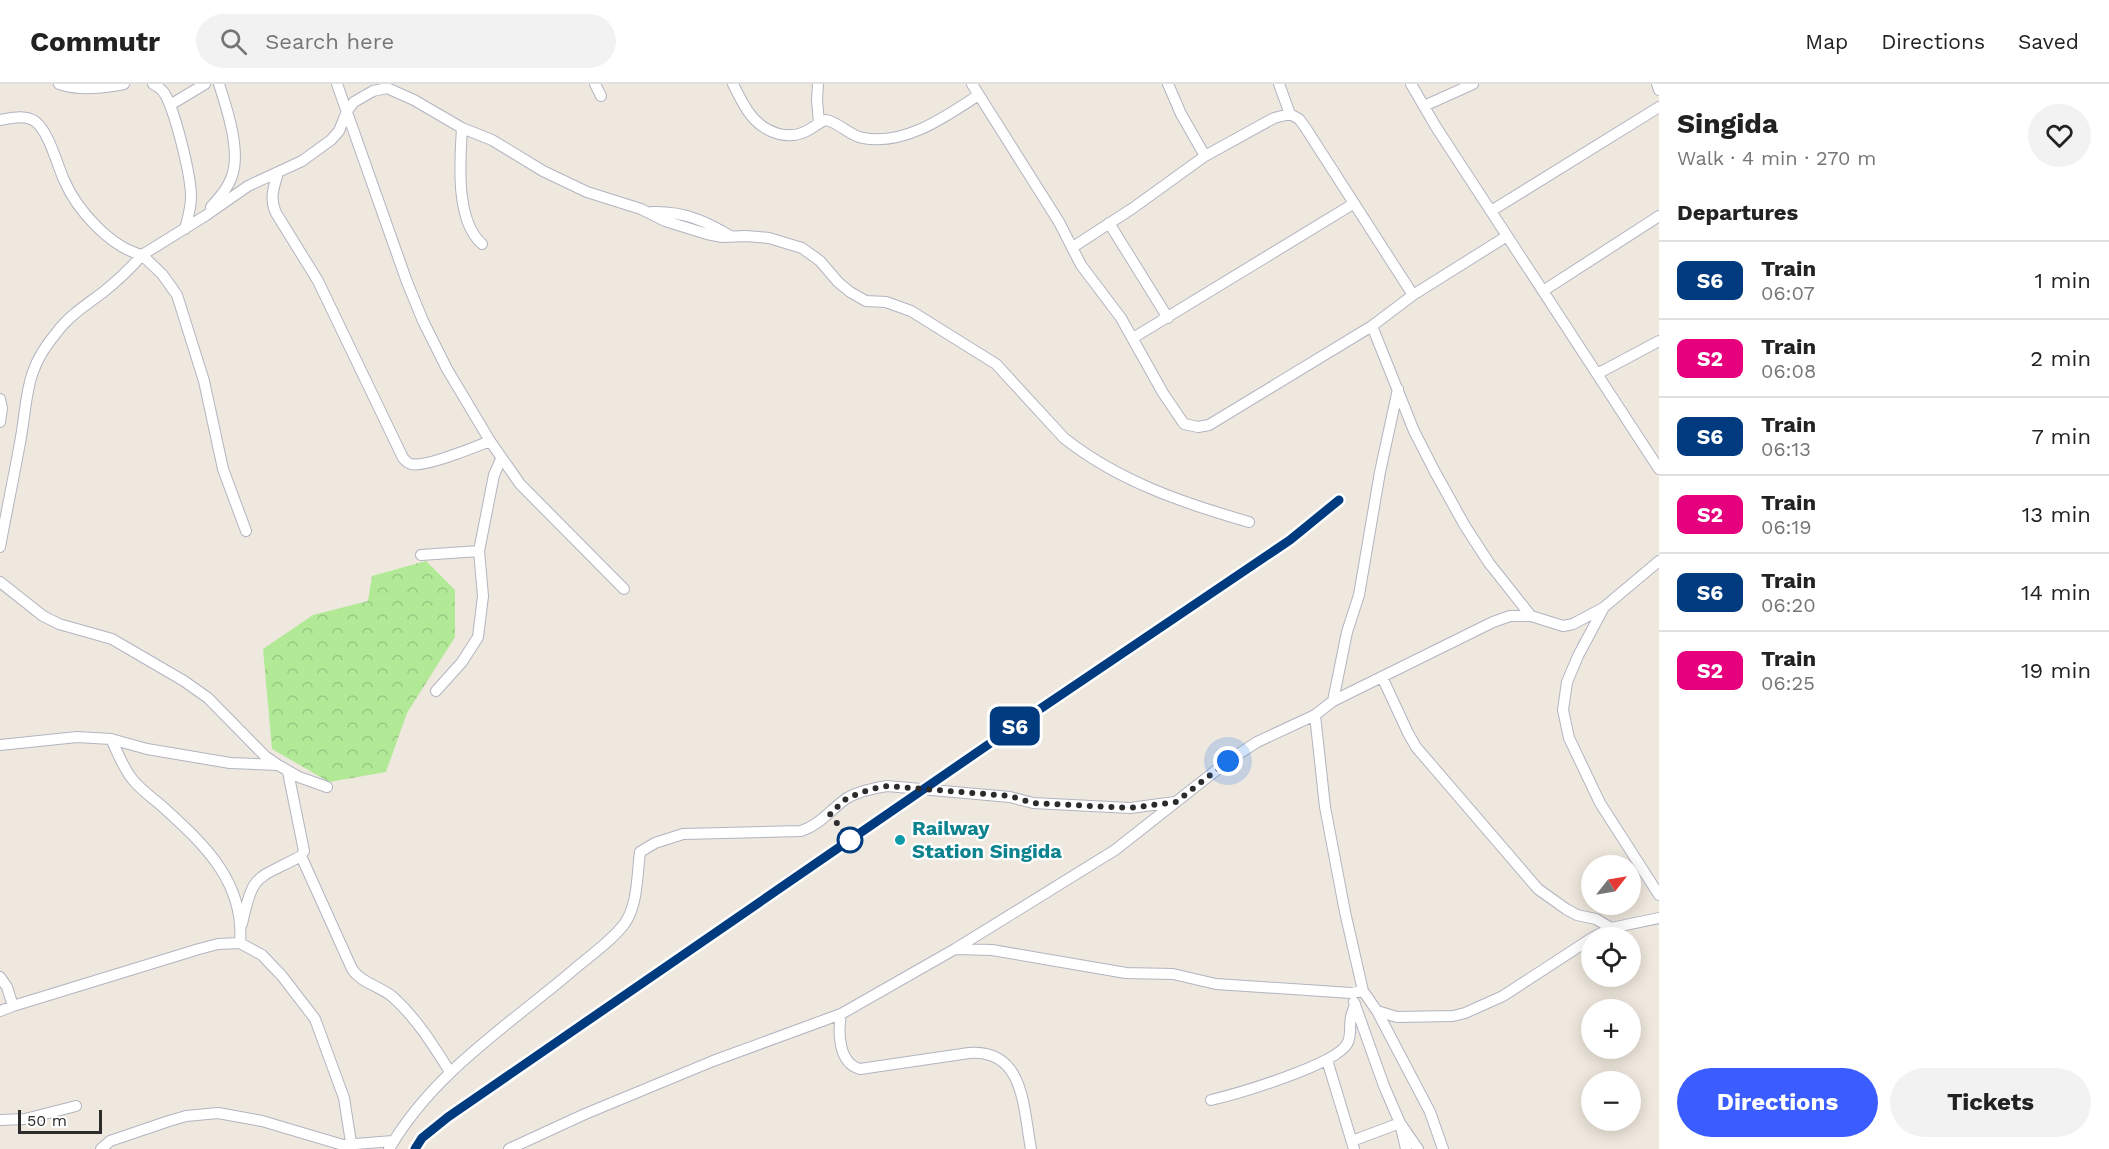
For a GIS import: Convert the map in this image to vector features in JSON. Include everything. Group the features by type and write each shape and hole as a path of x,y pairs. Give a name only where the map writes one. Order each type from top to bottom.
{"street":[{"path":"59,84 89,89 124,84"},
{"path":"153,84 161,88 170,105 190,185 190,214 184,229"},
{"path":"170,105 205,84"},
{"path":"205,216 232,178 234,162 231,127 219,84"},
{"path":"337,84 407,282 447,369 501,459 520,484 624,589"},
{"path":"595,84 601,96"},
{"path":"733,84 752,118 762,128 789,136 809,130 826,120 834,122 860,138 886,140 900,137 947,116 977,96"},
{"path":"818,84 819,123"},
{"path":"972,84 977,96 1073,246 1089,278 1120,318 1184,424 1198,427 1209,425 1372,327 1413,295 1507,236"},
{"path":"1168,84 1181,114 1205,156"},
{"path":"1279,84 1290,114 1299,119 1305,127 1413,295"},
{"path":"1411,84 1659,469"},
{"path":"1424,106 1473,84"},
{"path":"1657,84 1659,90"},
{"path":"0,547 31,373 39,357 57,332 142,255 248,186 302,161 331,140 339,131 347,111 354,102 373,90 387,88 414,100 462,128 492,140 543,171 578,188 665,221 707,234 733,238 746,236 769,238 802,248 820,261 850,292 866,301 886,302 911,310 996,364 1075,447 1157,493 1195,507 1249,522"},
{"path":"1491,211 1659,107"},
{"path":"1073,246 1205,156 1274,118 1290,114"},
{"path":"0,120 25,117 36,122 47,138 65,183 78,204 103,234 130,252 142,255 162,274 177,295 204,381 222,469 246,531"},
{"path":"462,128 460,171 468,221 474,237 482,243"},
{"path":"278,173 272,204 318,281 403,458 413,465 490,441"},
{"path":"1133,338 1353,204"},
{"path":"1543,291 1659,216"},
{"path":"1109,223 1168,318"},
{"path":"1372,327 1425,452 1465,526 1489,563 1531,616"},
{"path":"1598,374 1659,341"},
{"path":"1334,701 1347,632 1359,595 1380,472 1398,389"},
{"path":"0,399 2,408 0,422"},
{"path":"436,691 462,662 478,637 483,596 479,551 494,475 501,459"},
{"path":"420,555 479,551"},
{"path":"509,1149 585,1114 713,1061 841,1014 955,948 1115,850 1228,761 1257,742 1315,715 1334,701 1502,618 1531,616 1563,627 1581,620 1603,608 1659,561"},
{"path":"0,582 43,616 60,624 112,639 184,681 208,698 265,756 288,772 327,787"},
{"path":"1603,608 1567,682 1563,710 1569,738 1600,803 1659,894"},
{"path":"1383,677 1416,747 1538,889 1577,915 1596,919 1609,927"},
{"path":"1315,715 1325,807 1363,991 1377,1011 1430,1112 1443,1149"},
{"path":"0,745 77,737 111,739 147,749 195,758 230,763 278,765"},
{"path":"111,739 134,782 188,830 218,863 232,893 241,927"},
{"path":"240,943 241,927 250,890 255,881 264,874 301,856 304,850 288,772"},
{"path":"100,1149 110,1141 169,1121 186,1116 218,1113 262,1121 352,1147 391,1145 413,1112 450,1072 516,1014 549,990 611,937 624,923 632,909 640,852 655,843 689,833 801,831 814,826 847,798 887,786 1010,796 1033,803 1130,808 1176,802"},
{"path":"301,856 357,976 383,989 406,1010 425,1033 450,1072"},
{"path":"1616,927 1659,918"},
{"path":"0,1011 218,944 240,943 262,955 282,975 315,1019 344,1098 352,1147"},
{"path":"1377,1011 1397,1017 1453,1016 1465,1013 1503,996 1581,945"},
{"path":"955,948 992,950 1126,973 1173,974 1216,984 1351,993 1363,991"},
{"path":"0,977 7,987 13,1006"},
{"path":"1351,993 1384,1086 1400,1123 1406,1149"},
{"path":"1211,1100 1241,1093 1327,1060 1341,1052 1347,1044 1355,1004"},
{"path":"841,1014 839,1028 841,1047 851,1064 860,1069 969,1053 984,1052 998,1056 1014,1072 1020,1090 1031,1149"},
{"path":"1327,1060 1353,1145 1400,1123"},
{"path":"0,1120 25,1119 76,1106"},
{"path":"1400,1123 1418,1149"}],"green space":[{"path":"426,561 455,590 455,637 407,713 386,772 329,782 272,749 263,649 313,615 368,601 372,576"}],"railway":[{"path":"415,1149 422,1138 448,1117 1037,711 1290,540 1339,500"}],"train":[{"name":"S6","path":"415,1149 422,1138 448,1117 721,927 1290,540 1339,500"}],"place":[{"name":"Railway Station Singida","path":"900,840"}],"route":[{"path":"850,840 830,814 847,798 871,789 887,786 1010,796 1033,803 1130,808 1176,802 1228,761"}]}
